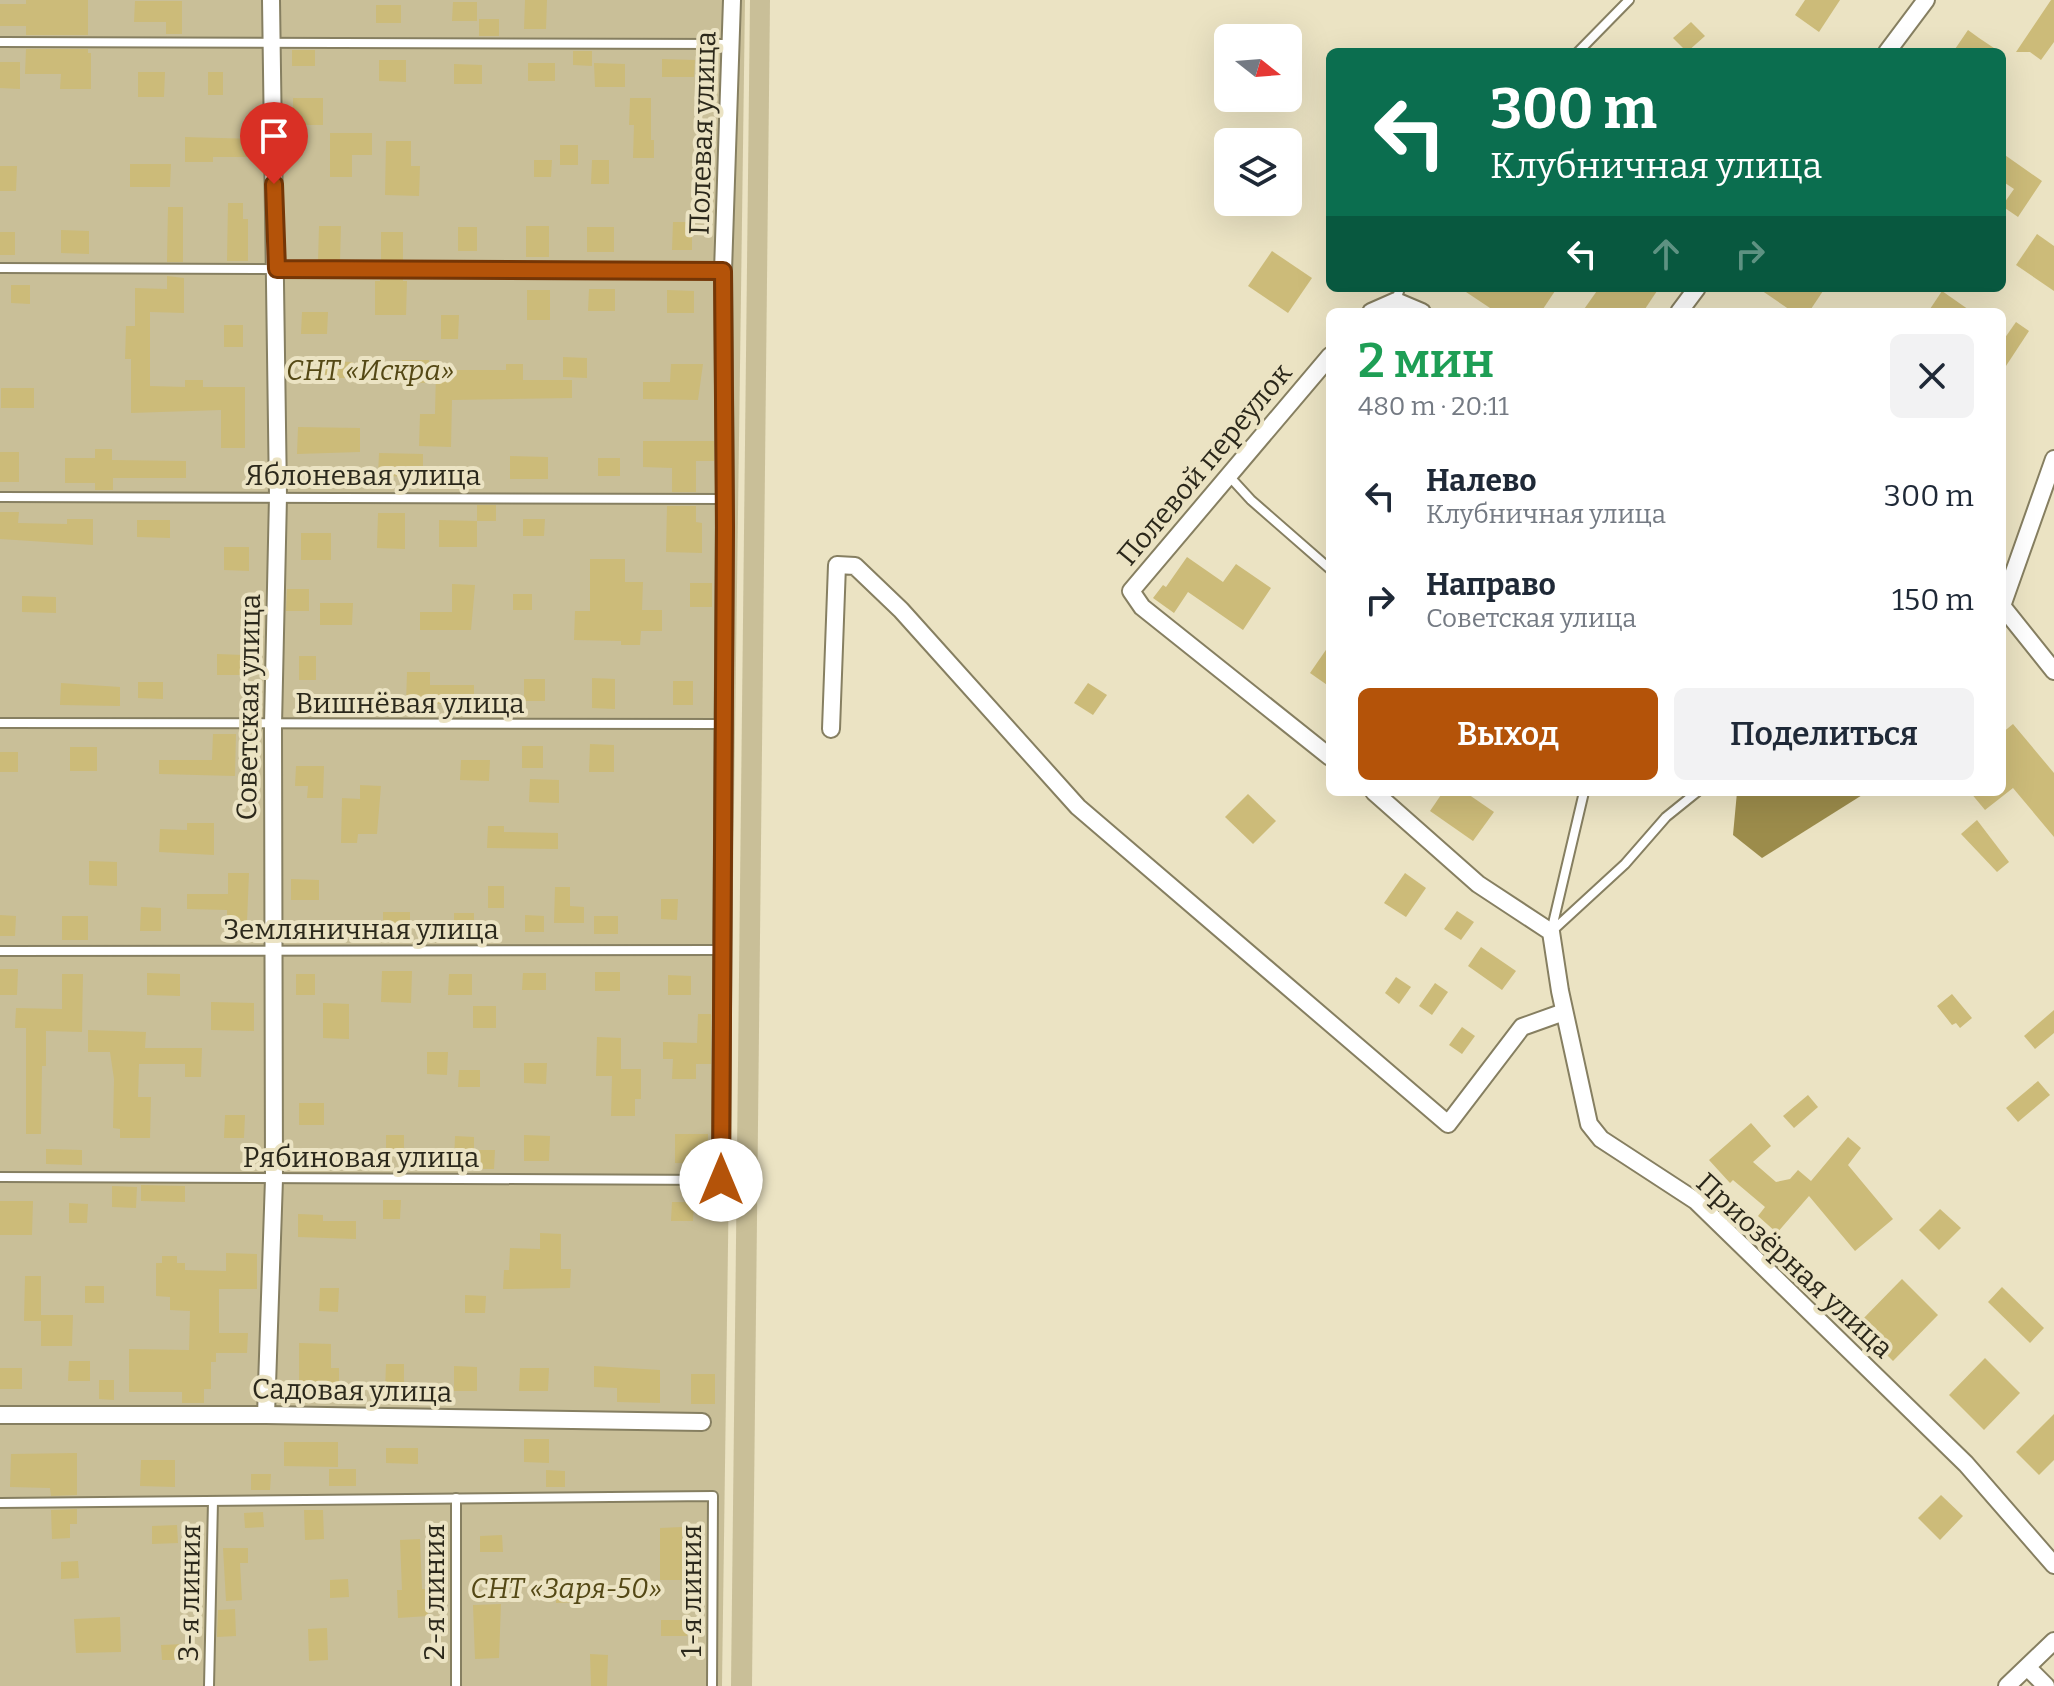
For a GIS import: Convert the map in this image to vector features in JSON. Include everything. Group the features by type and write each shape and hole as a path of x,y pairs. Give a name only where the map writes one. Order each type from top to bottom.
{"street":[{"name":"Советская улица","path":"266,1415 274,1179 273,725 278,496 277,269 269,42 271,0"},
{"name":"Полевая улица","path":"721,1180 725,724 723,271 732,0"},
{"path":"1890,48 1926,0"},
{"path":"1377,308 1398,294 1417,308"},
{"name":"Полевой переулок","path":"1326,361 1131,591 1142,607 1326,754"},
{"path":"2006,595 2054,459"},
{"path":"831,729 837,565 855,566 901,610 1078,807 1448,1124 1522,1027 1564,1012"},
{"path":"2006,611 2054,671"},
{"path":"1379,796 1478,884 1551,932"},
{"name":"Приозёрная улица","path":"1551,932 1564,1012 1589,1124 1601,1139 1696,1201 1966,1464 2054,1565"},
{"name":"Садовая улица","path":"0,1415 266,1415 702,1422"},
{"path":"2007,1686 2054,1641"},
{"path":"2028,1668 2046,1686"}],"lane":[{"path":"1582,48 1629,0"},
{"path":"0,42 732,44"},
{"path":"0,268 723,271"},
{"path":"1229,475 1251,500 1326,566"},
{"name":"Яблоневая улица","path":"0,497 725,499"},
{"name":"Вишнёвая улица","path":"0,723 725,724"},
{"path":"1551,932 1583,796"},
{"path":"1551,932 1625,864 1666,817 1692,796"},
{"name":"Земляничная улица","path":"0,951 722,950"},
{"name":"Рябиновая улица","path":"0,1177 721,1180"},
{"name":"1-я линия","path":"456,1498 713,1496 712,1686"},
{"path":"0,1503 456,1498"},
{"name":"2-я линия","path":"456,1498 456,1686"},
{"name":"3-я линия","path":"209,1686 213,1501"}],"green space":[{"name":"СНТ «Искра»","path":"0,0 745,0 722,1686 0,1686"},
{"path":"750,0 770,0 752,1686 731,1686"}],"shaded area":[{"path":"1737,796 1861,796 1762,858 1733,835"}],"building":[{"path":"26,0 88,0 88,35 26,35 26,26 0,26 0,4 26,4"},
{"path":"525,0 547,0 546,29 524,29"},
{"path":"1805,0 1840,0 1819,32 1795,15"},
{"path":"2051,0 2054,0 2054,42 2041,60 2030,52 2016,52"},
{"path":"135,1 182,1 182,34 166,34 166,22 134,22"},
{"path":"453,2 477,2 477,21 452,21"},
{"path":"376,5 401,5 401,23 376,23"},
{"path":"479,19 499,19 499,36 479,36"},
{"path":"1691,22 1705,36 1692,48 1683,48 1673,38"},
{"path":"1968,30 1994,48 1956,48"},
{"path":"26,49 88,49 91,53 91,89 60,89 61,74 25,74"},
{"path":"292,50 315,50 315,66 292,66"},
{"path":"573,51 592,51 592,66 573,65"},
{"path":"662,59 695,60 694,77 662,77"},
{"path":"379,60 406,60 406,82 379,81"},
{"path":"0,62 20,62 20,89 0,88"},
{"path":"528,63 555,63 555,81 528,81"},
{"path":"594,63 625,64 625,87 595,87"},
{"path":"454,64 482,65 482,84 454,84"},
{"path":"138,72 165,72 164,97 138,97"},
{"path":"208,72 223,72 223,95 208,95"},
{"path":"293,98 323,98 323,125 293,125"},
{"path":"630,98 651,98 654,158 633,158 634,125 629,125"},
{"path":"330,133 372,133 372,155 352,155 352,177 330,177"},
{"path":"185,137 256,139 256,157 213,157 213,162 185,162"},
{"path":"386,141 411,141 411,166 420,166 419,196 385,195"},
{"path":"560,145 578,145 578,165 560,165"},
{"path":"2006,156 2042,181 2018,217 2006,209 2006,200 2014,189 2006,184"},
{"path":"534,160 552,160 551,177 534,177"},
{"path":"592,160 609,160 609,184 591,184"},
{"path":"130,164 171,164 170,187 130,187"},
{"path":"0,166 17,166 16,191 0,191"},
{"path":"228,203 243,203 243,219 248,219 248,261 227,261"},
{"path":"168,207 183,207 183,262 167,262"},
{"path":"673,222 692,222 692,250 672,250"},
{"path":"319,226 341,226 340,262 318,262"},
{"path":"526,226 549,226 549,257 526,257"},
{"path":"458,227 477,227 477,251 458,251"},
{"path":"587,227 614,227 614,252 587,252"},
{"path":"61,230 89,231 89,254 61,253"},
{"path":"0,232 15,232 15,255 0,255"},
{"path":"381,232 403,232 403,263 381,263"},
{"path":"2037,234 2054,246 2054,291 2016,265"},
{"path":"1272,251 1312,278 1288,313 1248,286"},
{"path":"167,276 184,278 184,313 150,312 150,386 185,387 185,380 203,380 203,387 245,387 245,448 221,448 221,410 131,413 131,359 125,359 126,326 135,326 135,288 167,289"},
{"path":"380,277 403,277 403,281 407,281 406,315 375,315 375,281 380,281"},
{"path":"11,285 30,285 30,304 11,303"},
{"path":"589,289 615,289 615,311 588,311"},
{"path":"527,290 550,290 550,320 527,320"},
{"path":"667,290 694,291 694,313 667,313"},
{"path":"1466,292 1554,292 1544,308 1490,308"},
{"path":"1596,292 1656,292 1646,308 1585,308"},
{"path":"1764,292 1822,292 1812,308 1787,308"},
{"path":"1943,292 1966,308 1931,308"},
{"path":"302,312 328,312 327,334 301,334"},
{"path":"441,315 459,315 458,339 441,339"},
{"path":"2016,322 2029,331 2006,366 2006,336"},
{"path":"224,325 243,325 243,347 224,347"},
{"path":"563,357 587,358 587,378 563,377"},
{"path":"402,360 429,360 428,383 401,382"},
{"path":"321,361 353,362 352,378 320,378"},
{"path":"506,364 523,364 523,380 572,380 572,398 452,400 451,447 419,446 420,414 435,414 436,370 506,370"},
{"path":"671,364 703,364 698,400 643,399 643,382 670,382"},
{"path":"1,388 34,388 34,408 1,408"},
{"path":"298,427 360,428 360,452 297,454"},
{"path":"643,441 714,441 714,461 696,461 696,492 672,492 672,468 643,467"},
{"path":"95,449 112,449 112,460 186,461 186,478 113,478 113,490 95,490 95,483 65,483 65,458 95,458"},
{"path":"0,452 19,452 19,482 0,482"},
{"path":"379,453 423,454 423,477 378,476"},
{"path":"510,456 548,457 548,479 510,479"},
{"path":"598,458 620,458 620,476 598,476"},
{"path":"477,505 496,505 496,521 477,521"},
{"path":"667,506 696,506 696,522 702,523 702,553 666,552"},
{"path":"0,512 19,512 18,523 67,524 67,519 93,519 93,545 0,539"},
{"path":"378,513 405,513 405,549 377,548"},
{"path":"523,519 545,519 544,536 523,536"},
{"path":"137,520 170,520 170,538 137,537"},
{"path":"439,520 477,521 477,547 439,547"},
{"path":"301,533 331,533 331,560 301,560"},
{"path":"224,547 249,547 249,571 224,570"},
{"path":"1187,557 1223,582 1236,564 1271,588 1243,630 1188,592 1174,613 1153,598 1163,585 1166,587"},
{"path":"590,559 625,559 625,582 643,582 642,610 662,610 662,631 641,631 640,645 621,645 621,641 574,640 575,611 590,611"},
{"path":"690,583 712,583 712,607 690,607"},
{"path":"452,584 475,585 471,630 420,630 420,612 452,612"},
{"path":"287,589 309,589 309,611 286,611"},
{"path":"513,594 532,594 532,610 513,610"},
{"path":"22,596 56,597 56,613 22,612"},
{"path":"320,603 353,603 352,625 320,625"},
{"path":"1326,650 1326,684 1310,673"},
{"path":"217,654 243,655 243,675 217,675"},
{"path":"299,656 316,656 316,680 299,680"},
{"path":"407,672 430,672 430,685 474,685 474,714 451,714 451,704 406,704"},
{"path":"592,678 615,679 615,709 592,708"},
{"path":"524,679 545,679 545,701 524,701"},
{"path":"673,681 693,681 693,705 673,705"},
{"path":"138,682 163,682 163,699 138,698"},
{"path":"61,683 120,687 120,706 60,705"},
{"path":"1088,683 1107,695 1093,715 1074,703"},
{"path":"2013,724 2054,773 2054,837 2013,788 2006,794 2006,730"},
{"path":"213,734 236,734 235,776 159,774 159,760 212,760"},
{"path":"590,744 614,745 614,772 589,772"},
{"path":"522,746 543,746 543,768 522,768"},
{"path":"70,747 97,747 97,771 70,771"},
{"path":"0,752 18,752 18,772 0,772"},
{"path":"461,760 490,760 489,781 460,780"},
{"path":"296,766 324,766 323,798 307,798 308,786 295,786"},
{"path":"530,779 559,780 559,803 529,802"},
{"path":"360,785 381,786 377,834 358,834 357,843 341,843 342,798 360,799"},
{"path":"1248,794 1276,821 1253,844 1225,817"},
{"path":"1440,796 1471,796 1494,812 1473,841 1430,811"},
{"path":"1973,796 2003,796 1985,810"},
{"path":"1977,820 2009,862 1997,872 1961,834"},
{"path":"187,823 214,823 214,855 159,852 160,829 187,830"},
{"path":"488,826 504,826 504,832 558,833 558,849 487,848"},
{"path":"89,861 117,862 117,886 89,885"},
{"path":"228,873 249,873 247,922 227,921 227,910 187,909 187,894 228,894"},
{"path":"1405,873 1426,888 1406,917 1384,903"},
{"path":"291,879 319,880 319,900 291,900"},
{"path":"488,886 504,886 504,908 488,908"},
{"path":"555,887 570,887 570,906 584,907 584,923 554,923"},
{"path":"661,899 678,899 677,920 661,919"},
{"path":"141,907 161,908 161,931 140,931"},
{"path":"1457,911 1474,922 1461,940 1444,929"},
{"path":"383,912 410,912 410,936 383,936"},
{"path":"454,913 474,913 474,930 454,930"},
{"path":"0,915 16,916 15,936 0,936"},
{"path":"525,915 544,916 544,932 525,932"},
{"path":"62,916 88,916 88,940 62,940"},
{"path":"594,916 618,916 618,934 594,934"},
{"path":"1481,947 1516,971 1502,990 1468,966"},
{"path":"0,969 18,969 17,995 0,995"},
{"path":"382,971 412,971 411,1003 381,1002"},
{"path":"595,972 620,972 620,991 595,991"},
{"path":"147,973 180,974 180,996 147,995"},
{"path":"523,973 546,973 546,990 522,990"},
{"path":"62,974 83,974 82,1032 46,1031 41,1134 26,1134 26,1028 15,1028 16,1008 62,1009"},
{"path":"296,974 315,974 315,995 296,995"},
{"path":"449,974 472,974 472,995 448,995"},
{"path":"668,975 691,976 691,995 668,995"},
{"path":"1396,977 1411,987 1399,1004 1385,993"},
{"path":"1435,983 1448,992 1432,1015 1419,1006"},
{"path":"1952,994 1972,1018 1960,1028 1956,1023 1952,1025 1937,1006"},
{"path":"211,1002 254,1003 254,1031 211,1030"},
{"path":"323,1003 349,1004 349,1039 323,1038"},
{"path":"473,1006 496,1006 496,1028 473,1028"},
{"path":"2054,1010 2054,1033 2035,1049 2024,1036"},
{"path":"698,1014 711,1014 711,1064 696,1064 696,1079 672,1079 673,1059 663,1059 663,1042 697,1043"},
{"path":"1462,1027 1475,1036 1462,1054 1449,1045"},
{"path":"88,1030 146,1032 145,1048 202,1048 201,1077 185,1077 185,1064 139,1064 138,1097 151,1097 150,1138 120,1138 120,1129 113,1128 114,1079 110,1052 88,1052"},
{"path":"597,1037 621,1038 621,1069 641,1069 641,1099 635,1099 635,1116 611,1116 612,1076 596,1076"},
{"path":"427,1052 448,1052 447,1075 427,1074"},
{"path":"524,1063 547,1063 546,1084 524,1083"},
{"path":"459,1070 480,1070 480,1087 458,1087"},
{"path":"2038,1081 2050,1095 2018,1122 2006,1108"},
{"path":"1808,1095 1818,1107 1794,1128 1783,1116"},
{"path":"299,1103 324,1103 324,1125 299,1125"},
{"path":"225,1115 245,1115 244,1138 224,1138"},
{"path":"1751,1123 1771,1146 1753,1162 1776,1182 1790,1179 1798,1170 1811,1181 1848,1137 1861,1148 1848,1165 1893,1219 1855,1251 1809,1196 1777,1233 1758,1216 1765,1207 1733,1180 1730,1183 1709,1160"},
{"path":"675,1134 708,1134 708,1164 675,1163"},
{"path":"386,1135 404,1135 404,1152 386,1151"},
{"path":"524,1135 550,1136 549,1161 524,1161"},
{"path":"455,1136 474,1137 474,1163 454,1163"},
{"path":"46,1149 82,1150 82,1165 46,1164"},
{"path":"479,1150 495,1150 494,1169 479,1169"},
{"path":"141,1185 185,1186 185,1202 141,1201"},
{"path":"112,1186 137,1187 136,1208 112,1207"},
{"path":"383,1200 401,1200 400,1219 383,1219"},
{"path":"0,1201 33,1201 32,1235 0,1235"},
{"path":"672,1202 694,1202 693,1221 671,1221"},
{"path":"69,1203 88,1204 87,1223 69,1223"},
{"path":"1940,1209 1961,1228 1939,1250 1919,1230"},
{"path":"298,1214 323,1215 323,1221 356,1221 356,1239 298,1237"},
{"path":"540,1233 561,1234 561,1269 571,1269 570,1288 503,1289 504,1270 509,1270 510,1248 540,1249"},
{"path":"226,1253 257,1254 257,1289 219,1289 219,1333 248,1333 247,1353 216,1353 216,1362 211,1362 211,1389 204,1389 204,1403 182,1403 182,1392 129,1392 129,1349 189,1350 190,1311 170,1310 170,1297 156,1296 156,1263 162,1263 162,1256 177,1256 177,1263 185,1263 185,1270 226,1271"},
{"path":"25,1276 41,1276 41,1321 24,1321"},
{"path":"1902,1279 1938,1315 1893,1361 1857,1325"},
{"path":"85,1286 104,1286 104,1303 85,1303"},
{"path":"2002,1287 2044,1328 2030,1343 1988,1302"},
{"path":"320,1288 339,1288 338,1312 319,1311"},
{"path":"465,1295 486,1296 485,1313 465,1313"},
{"path":"41,1315 73,1315 72,1346 41,1346"},
{"path":"299,1343 331,1344 331,1368 339,1368 339,1389 304,1388 304,1403 282,1403 283,1385 299,1386"},
{"path":"1985,1358 2020,1393 1984,1430 1949,1395"},
{"path":"69,1361 90,1361 90,1381 68,1381"},
{"path":"386,1364 404,1364 404,1392 385,1392"},
{"path":"454,1366 477,1367 477,1391 454,1391"},
{"path":"594,1366 660,1370 660,1403 617,1402 617,1388 594,1387"},
{"path":"0,1368 22,1368 22,1389 0,1389"},
{"path":"520,1368 549,1368 548,1391 519,1391"},
{"path":"691,1374 715,1374 715,1404 691,1404"},
{"path":"99,1380 114,1380 114,1400 99,1399"},
{"path":"2054,1414 2054,1460 2039,1475 2016,1452"},
{"path":"524,1439 549,1439 549,1463 524,1462"},
{"path":"284,1442 338,1442 338,1467 284,1466"},
{"path":"386,1448 418,1448 418,1464 386,1463"},
{"path":"77,1453 77,1495 51,1496 50,1488 10,1487 11,1454"},
{"path":"141,1460 175,1460 175,1487 140,1486"},
{"path":"329,1469 356,1469 356,1486 329,1486"},
{"path":"546,1470 565,1471 565,1487 546,1487"},
{"path":"251,1474 271,1474 270,1490 251,1490"},
{"path":"1941,1495 1963,1516 1940,1540 1918,1518"},
{"path":"77,1509 77,1524 70,1524 70,1538 52,1539 51,1510"},
{"path":"304,1510 323,1510 324,1539 305,1540"},
{"path":"263,1512 264,1527 245,1528 244,1513"},
{"path":"177,1525 178,1543 152,1544 152,1526"},
{"path":"682,1527 682,1580 660,1580 660,1528"},
{"path":"502,1535 503,1552 480,1552 480,1536"},
{"path":"420,1539 422,1589 427,1589 428,1616 398,1618 397,1590 402,1590 400,1540"},
{"path":"223,1548 248,1548 248,1563 240,1563 242,1600 226,1601"},
{"path":"78,1561 79,1578 61,1579 61,1562"},
{"path":"348,1579 349,1597 330,1598 330,1580"},
{"path":"576,1582 577,1602 556,1603 556,1583"},
{"path":"501,1604 499,1658 475,1659 473,1605"},
{"path":"235,1609 236,1636 217,1637 218,1610"},
{"path":"120,1617 121,1652 76,1653 74,1619"},
{"path":"661,1620 688,1620 687,1636 661,1636"},
{"path":"327,1628 328,1660 309,1661 308,1629"},
{"path":"185,1644 186,1660 162,1660 161,1645"},
{"path":"590,1654 608,1655 607,1686 591,1686"}],"route":[{"path":"274,184 277,269 723,271 725,527 721,1180"}],"park label":[{"name":"СНТ «Заря-50»","path":"566,1588"}]}
